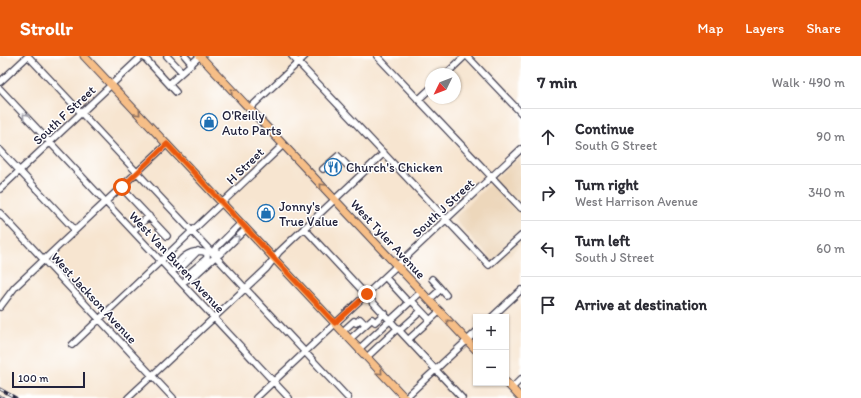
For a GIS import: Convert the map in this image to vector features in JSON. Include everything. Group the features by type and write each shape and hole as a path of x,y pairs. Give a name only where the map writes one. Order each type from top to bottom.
{"main road":[{"path":"84,56 405,398"},
{"name":"West Tyler Avenue","path":"200,56 473,347"},
{"path":"509,385 521,398"}],"street":[{"path":"0,82 28,56 191,232 208,252 207,258 188,274 184,282"},
{"name":"South F Street","path":"0,189 142,56"},
{"path":"142,56 176,92"},
{"path":"167,56 182,72"},
{"path":"184,56 192,64"},
{"path":"169,84 200,56"},
{"path":"292,56 489,265 521,236"},
{"path":"250,108 305,56"},
{"path":"377,56 521,208"},
{"path":"453,68 466,56 521,114"},
{"name":"West Van Buren Avenue","path":"0,89 132,231 161,261 174,271 214,318 289,398"},
{"path":"418,100 425,94"},
{"path":"0,307 15,287 167,144"},
{"name":"H Street","path":"72,345 283,145"},
{"name":"South J Street","path":"256,398 521,149"},
{"path":"0,150 75,230"},
{"path":"128,398 266,269 279,252 384,153"},
{"path":"323,169 338,156 349,167"},
{"path":"122,187 168,236"},
{"name":"West Jackson Avenue","path":"0,213 173,398"},
{"path":"132,231 149,216"},
{"path":"216,255 215,249 244,226"},
{"path":"304,228 409,339 462,398"},
{"path":"174,271 177,263 188,253 198,251 216,255 245,289 348,398"},
{"path":"184,282 192,278 216,255"},
{"path":"385,277 430,320"},
{"path":"432,279 446,295"},
{"path":"429,300 441,289"},
{"path":"495,314 521,290"},
{"path":"359,349 421,292"},
{"path":"367,357 421,311"},
{"path":"409,339 440,311"},
{"path":"350,339 372,319 375,322 385,314"},
{"path":"343,331 354,321 356,323 360,319 365,324"},
{"path":"405,398 473,335"},
{"path":"512,388 521,379"}],"shaded area":[{"path":"521,155 521,244 498,266 456,221 455,217"}],"railway":[{"path":"0,389 16,398"}],"place":[{"name":"O'Reilly Auto Parts","path":"209,122"},
{"name":"Church's Chicken","path":"333,167"},
{"name":"Jonny's True Value","path":"266,213"}],"route":[{"path":"122,187 167,144 335,323 367,294"}]}
